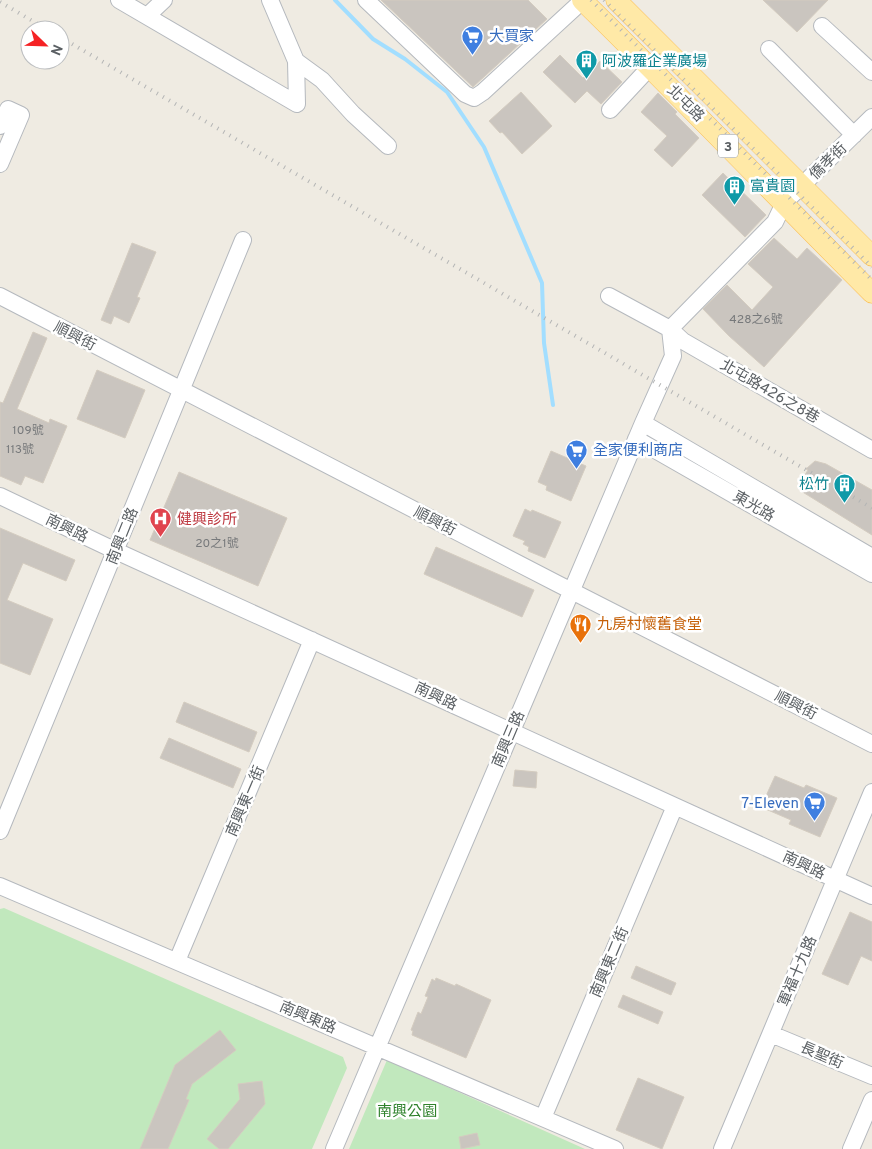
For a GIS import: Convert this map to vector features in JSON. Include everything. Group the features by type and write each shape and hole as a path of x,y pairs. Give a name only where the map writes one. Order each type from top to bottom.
{"main road":[{"name":"北屯路","path":"582,0 698,114 872,293"},
{"name":"北屯路","path":"616,0 872,256"}],"street":[{"path":"119,0 297,104 296,61 270,0"},
{"path":"147,16 164,0"},
{"path":"366,0 465,94 474,98 483,92 582,0"},
{"path":"822,26 872,72"},
{"path":"768,49 865,128"},
{"path":"296,61 322,80 353,114 388,146"},
{"path":"610,110 650,67"},
{"path":"0,126 8,109 21,115 0,164"},
{"name":"僑孝街","path":"784,204 865,128"},
{"path":"670,329 775,222 784,204"},
{"name":"南興二路","path":"0,831 243,240"},
{"name":"順興街","path":"0,296 872,744"},
{"name":"北屯路426之8巷","path":"609,296 670,329 683,340 872,450"},
{"name":"南興三路","path":"334,1149 643,422 673,356 670,329"},
{"name":"東光路","path":"643,422 872,557"},
{"name":"東光路","path":"636,439 872,574"},
{"name":"南興路","path":"0,496 116,551 872,896"},
{"name":"南興東一街","path":"177,961 312,640"},
{"name":"軍福十九路","path":"722,1149 872,792"},
{"name":"南興東二街","path":"543,1118 675,806"},
{"name":"南興東路","path":"0,886 615,1149"},
{"name":"長聖街","path":"771,1034 872,1076"},
{"path":"851,1149 872,1100"}],"green space":[{"path":"4,908 343,1057 347,1068 312,1149 0,1149 0,909"},
{"name":"南興公園","path":"387,1060 585,1149 349,1149"}],"building":[{"name":"大買家","path":"381,0 528,0 547,19 473,87"},
{"path":"763,0 828,0 797,32"},
{"name":"阿波羅企業廣場","path":"560,55 583,78 600,61 622,82 601,104 587,91 575,103 543,72"},
{"path":"521,92 552,126 522,154 489,121"},
{"path":"658,93 677,112 675,114 699,138 672,167 654,150 667,136 641,112"},
{"name":"富貴園","path":"723,173 766,215 745,237 702,195"},
{"path":"774,238 797,259 807,248 842,280 764,367 729,336 703,309 727,285 752,310 773,287 748,264"},
{"path":"132,243 156,252 137,297 140,298 129,323 114,316 111,324 101,320"},
{"path":"33,332 47,338 17,409 49,423 50,419 67,426 43,483 25,476 21,485 0,476 0,402 3,403"},
{"path":"97,370 145,390 125,438 77,419"},
{"path":"551,451 586,466 571,501 546,490 547,486 538,482"},
{"name":"松竹","path":"815,461 826,464 872,490 872,535 801,491 800,483 808,470 806,469"},
{"path":"179,472 287,518 258,586 150,540"},
{"path":"525,509 561,522 545,558 528,551 529,547 523,544 525,541 513,536"},
{"path":"0,528 75,560 66,581 23,563 7,600 53,619 30,675 0,663"},
{"path":"436,547 534,590 522,617 424,574"},
{"path":"184,702 257,732 249,752 176,722"},
{"path":"169,738 241,769 233,788 160,758"},
{"path":"515,770 537,772 536,788 513,786"},
{"path":"775,776 804,788 806,785 837,798 820,837 789,824 791,820 761,807"},
{"path":"850,912 872,922 872,961 861,956 848,985 822,974"},
{"path":"636,966 676,983 671,995 631,978"},
{"path":"436,978 455,986 456,984 491,1000 466,1058 412,1035 413,1031 411,1030 418,1012 421,1014 428,997 425,996 432,979 435,981"},
{"path":"623,995 663,1012 658,1024 618,1007"},
{"path":"220,1030 236,1050 192,1084 186,1099 189,1100 168,1149 140,1149 175,1065"},
{"path":"638,1078 684,1097 662,1149 616,1130"},
{"path":"262,1081 265,1104 228,1149 219,1149 207,1139 240,1099 238,1084"},
{"path":"477,1133 480,1145 461,1149 459,1137"}],"waterway":[{"path":"335,0 373,39 405,59 447,92 484,147 542,283 544,343 553,405"}],"railway":[{"path":"591,0 872,280"},
{"path":"604,0 872,267"},
{"path":"0,2 31,20"},
{"path":"70,43 872,508"}],"place":[{"name":"大買家","path":"473,55"},
{"name":"阿波羅企業廣場","path":"586,80"},
{"name":"富貴園","path":"734,205"},
{"name":"全家便利商店","path":"577,469"},
{"name":"松竹","path":"845,503"},
{"name":"健興診所","path":"161,538"},
{"name":"九房村懷舊食堂","path":"581,643"},
{"name":"7-Eleven","path":"815,822"}]}
